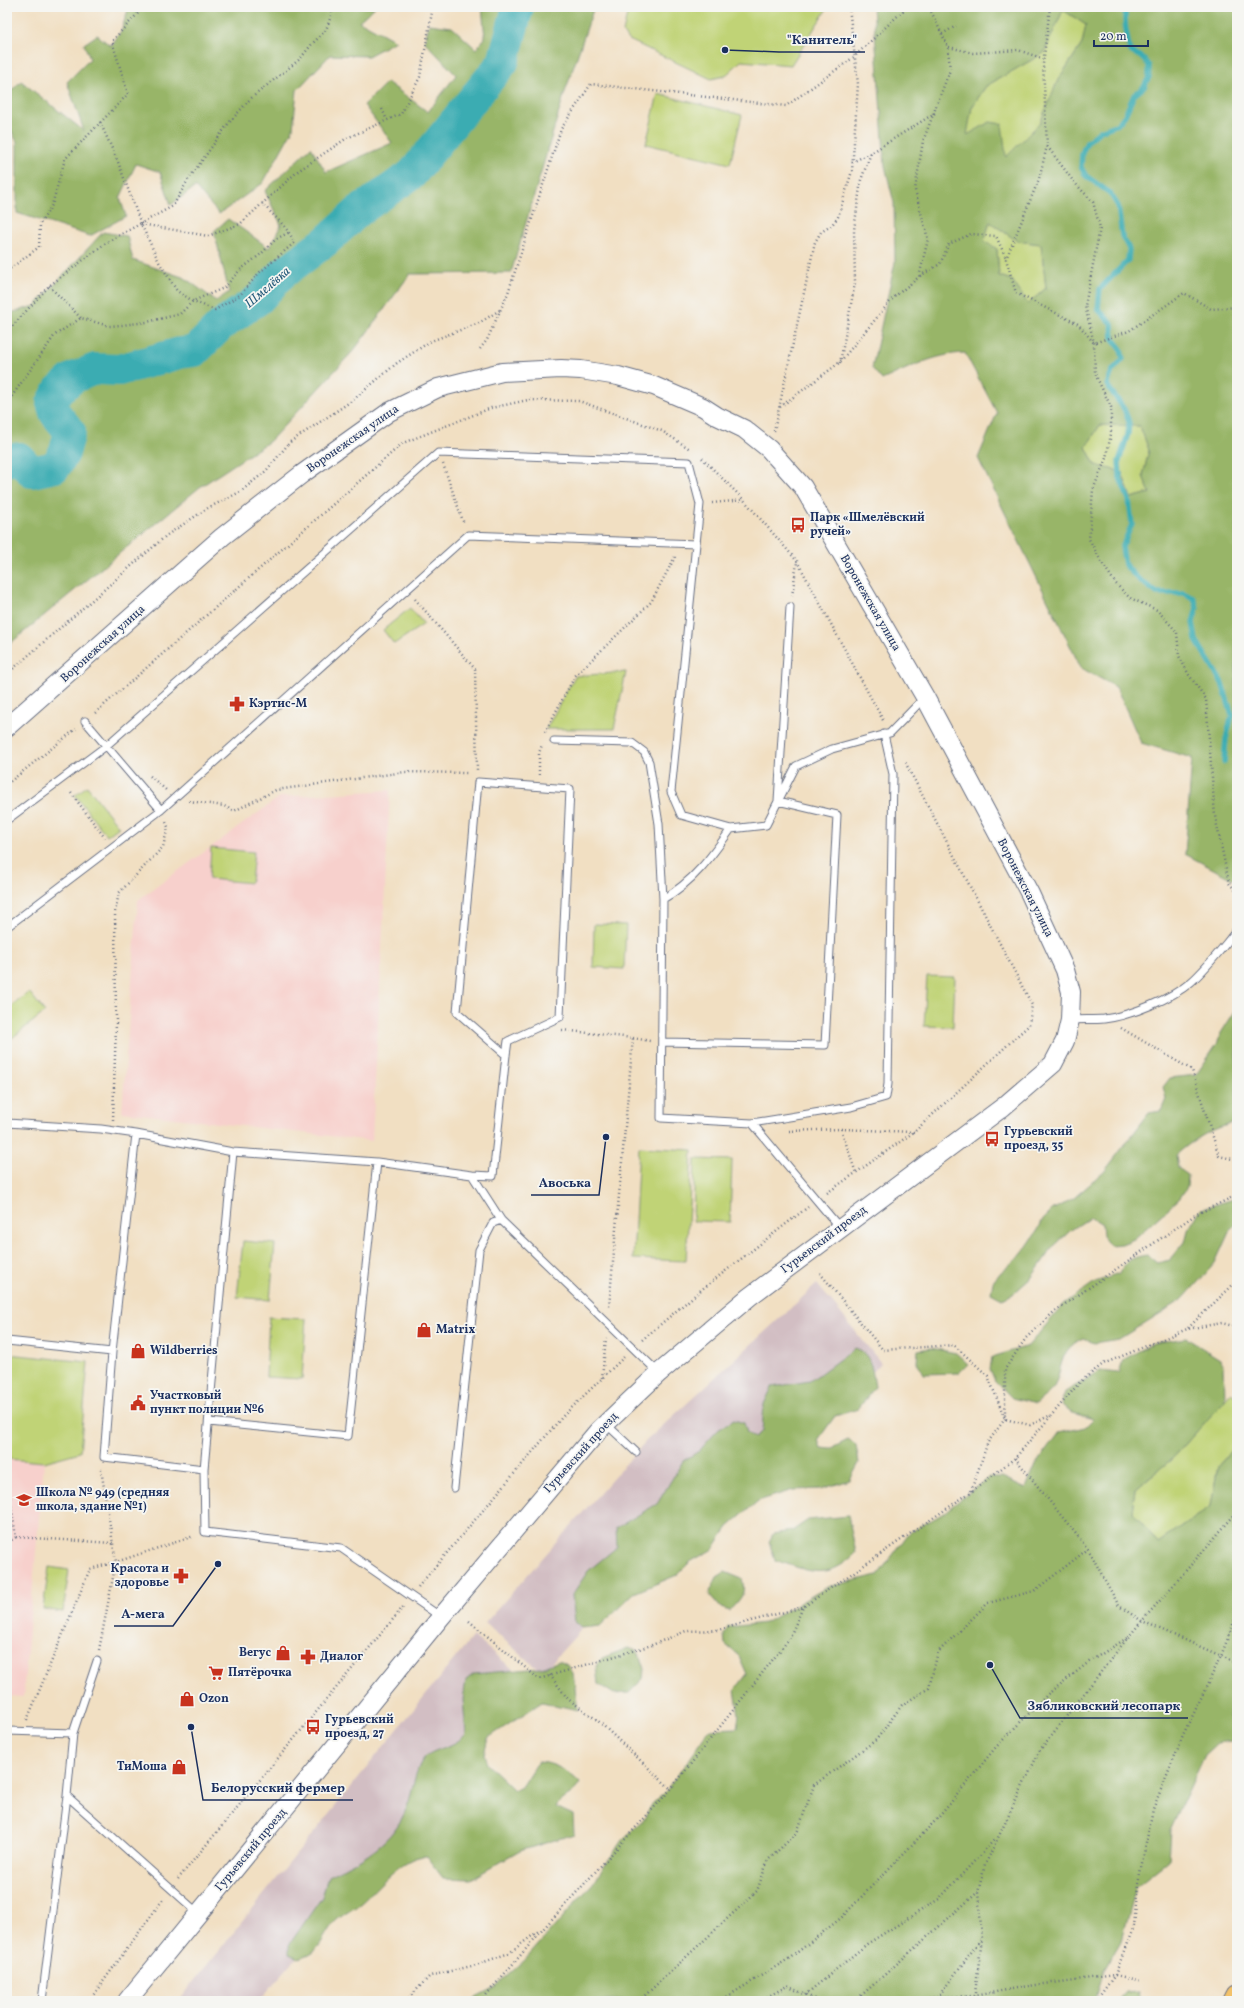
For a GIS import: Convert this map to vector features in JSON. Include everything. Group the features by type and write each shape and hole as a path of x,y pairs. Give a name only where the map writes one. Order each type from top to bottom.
{"highway":[{"path":"1234,2001 1237,1995"}],"street":[{"name":"Воронежская улица","path":"7,727 222,537 302,474 389,412 438,388 484,375 561,369 581,370 618,376 654,386 703,407 717,416 744,429 769,449 803,487 925,697 1030,894 1066,970"},
{"name":"Гурьевский проезд","path":"128,2001 198,1913 295,1798 441,1617 549,1488 606,1424 659,1373 749,1296 1003,1107 1053,1064 1065,1041 1070,1020 1071,992 1066,970"}],"lane":[{"path":"7,820 106,746 438,453 689,462 700,504 671,792 681,815 732,829 766,825 796,766 832,749 887,733 925,697"},
{"path":"7,927 161,810 468,536 696,544"},
{"path":"778,801 790,607"},
{"path":"85,721 161,810"},
{"path":"554,740 632,743 644,752 649,762 659,824 663,899 661,1118 752,1123 850,1107 886,1097 888,1084 893,774 887,733"},
{"path":"7,1123 112,1130 233,1152 377,1162 472,1175 494,1176 508,1041 560,1017 570,789 478,782 457,1012 506,1054"},
{"path":"662,1042 825,1045 837,815 778,801"},
{"path":"663,899 679,890 704,866 732,829"},
{"path":"1070,1020 1105,1019 1136,1011 1164,998 1190,983 1206,968 1237,930"},
{"path":"752,1123 840,1228"},
{"path":"136,1134 112,1352 104,1457 204,1469"},
{"path":"233,1152 204,1469 205,1532 341,1548 441,1617"},
{"path":"209,1422 348,1436 377,1162"},
{"path":"472,1175 500,1220 632,1349 659,1373"},
{"path":"454,1488 479,1250 493,1223 500,1220"},
{"path":"7,1341 112,1352"},
{"path":"606,1424 636,1452"},
{"path":"42,2001 67,1796 73,1733 97,1661"},
{"path":"7,1731 73,1733"},
{"path":"67,1796 198,1913"}],"path":[{"path":"7,271 39,247 40,224 52,205 64,159 128,94 112,41 144,7"},
{"path":"7,332 49,286 111,240 173,206 188,180 228,124 250,99 300,58 326,30 334,7"},
{"path":"141,224 208,236 240,224 298,171 347,138 401,114 420,77 433,7"},
{"path":"774,431 815,242 821,232 831,226 838,217 852,170 858,84 849,7"},
{"path":"480,349 487,340 508,293 561,129 591,84 786,106 854,57 907,7"},
{"path":"919,277 928,239 915,190 923,141 935,113 950,70 948,47 929,7"},
{"path":"1006,258 1039,179 1047,146 1044,59 1050,7"},
{"path":"942,34 956,26"},
{"path":"948,47 973,53 1018,50 1044,59"},
{"path":"382,109 387,120"},
{"path":"852,162 871,153 935,113"},
{"path":"100,122 118,162 141,224 159,262 177,290 193,301 215,310 240,294 260,273 294,243 289,231 279,223 262,203"},
{"path":"1047,146 1074,182 1093,202 1100,228 1085,306 1094,344 1095,374 1112,407 1111,434 1106,458 1093,490 1089,539 1102,563 1116,584 1130,598 1157,610 1177,632 1180,656 1189,675 1206,699 1215,816 1228,883 1237,892"},
{"path":"839,363 855,283 854,230 860,187 871,153"},
{"path":"49,286 81,318 109,326 147,322 180,314 193,301 224,288 240,270 261,254 276,239 289,231"},
{"path":"780,407 839,363 894,297 919,277 940,264 949,244 970,234 996,236 1006,258 1016,293 1078,324 1094,344"},
{"path":"1094,344 1129,330 1184,293 1211,309 1237,307"},
{"path":"7,674 167,535 208,508 240,492 266,471 290,442 353,400 397,363 431,341 479,323 500,310"},
{"path":"7,402 56,336 81,318"},
{"path":"7,784 85,721 403,443 491,408 528,400 579,401 662,431 691,450"},
{"path":"438,453 468,536"},
{"path":"89,2001 171,1888 411,1596 563,1416 632,1349 701,1290 818,1200 914,1132 1030,1025 1032,1005 797,561 744,500 697,454"},
{"path":"700,504 744,500"},
{"path":"544,735 575,676 651,602 681,544"},
{"path":"790,607 797,561"},
{"path":"407,591 475,669 478,782"},
{"path":"539,787 539,754 543,741"},
{"path":"224,806 234,811 276,790 405,772 478,774"},
{"path":"71,794 112,847"},
{"path":"112,1130 116,1023 115,912 119,893 163,847 168,827 161,810"},
{"path":"1105,1019 1192,1070 1219,1156 1237,1160"},
{"path":"538,1027 662,1042"},
{"path":"602,1378 608,1324 632,1038"},
{"path":"760,1132 841,1129 914,1132"},
{"path":"841,1129 856,1173"},
{"path":"971,1492 988,1442 1006,1419 1005,1369 1026,1338 1055,1311 1188,1220 1237,1195"},
{"path":"820,1273 882,1350 954,1345 988,1376 1006,1419"},
{"path":"1187,1329 1237,1281"},
{"path":"469,1621 539,1679 652,1645 686,1631 718,1630 803,1607 971,1492 1016,1458 1050,1415 1080,1382 1103,1364 1187,1329 1222,1323 1237,1327"},
{"path":"1006,1419 1030,1425 1050,1415"},
{"path":"97,1661 116,1562 101,1467 104,1457"},
{"path":"1016,1458 1088,1549 1119,1606 1142,1621 1237,1663"},
{"path":"7,1478 16,1537"},
{"path":"974,2001 982,1938 978,1892 985,1864 1040,1750 1129,1636 1237,1512"},
{"path":"22,1731 90,1569 116,1562 205,1532"},
{"path":"7,1543 16,1537 113,1543"},
{"path":"640,2001 757,1891 768,1860 797,1832 814,1785 876,1740 902,1705 929,1688 938,1652 988,1603 1034,1591 1088,1549"},
{"path":"481,2001 544,1928 671,1789 788,1639 803,1607"},
{"path":"1096,2001 1115,1975 1134,1926 1138,1883 1153,1809 1183,1736 1221,1656 1237,1614"},
{"path":"720,2001 790,1958 841,1918 939,1817 996,1747 1048,1694 1089,1662 1129,1636"},
{"path":"550,1675 568,1699 597,1720 671,1789"},
{"path":"805,1995 867,1944 939,1899 997,1837"},
{"path":"855,2001 978,1892"},
{"path":"406,2001 430,1976 476,1965 509,1953 544,1928"},
{"path":"935,2001 982,1938"},
{"path":"909,2001 937,1997 974,1996 1028,1986 1115,1975 1142,1982"},
{"path":"760,2001 787,1986 819,2001"},
{"path":"928,2001 937,1997"}],"shaded area":[{"path":"390,790 372,1141 122,1112 138,900 280,797"},
{"path":"817,1284 881,1363 842,1406 647,1557 542,1673 485,1623 646,1441"},
{"name":"Школа № 949 (средняя школа, здание №1)","path":"7,1354 88,1362 80,1452 44,1462 23,1697 7,1696"},
{"path":"473,1636 532,1685 259,2001 178,2001"}],"green space":[{"path":"129,7 375,7 359,21 396,41 368,56 330,55 297,90 293,129 263,183 219,214 195,187 171,205 160,172 136,164 120,198 126,216 90,236 17,213 17,142 7,122 7,95 21,81 84,131 67,82 90,59 84,44 97,35 111,46 121,31"},
{"path":"482,7 594,7 564,95 511,273 410,274 355,349 270,441 200,487 7,646 7,314 35,306 103,232 127,236 133,260 185,278 216,301 229,292 214,231 228,219 269,248 281,225 265,191 311,147 326,172 392,143 364,105 387,82 428,112 456,75 425,42 429,24 452,27 476,49 485,38"},
{"path":"627,7 828,7 791,65 741,61 725,76 711,79 627,39 623,32 628,10"},
{"path":"873,7 1237,7 1236,881 1185,854 1192,758 1141,743 1116,687 1081,668 978,458 997,413 965,353 932,359 912,366 882,380 872,368 895,262 894,203 885,166","holes":["1063,10 1086,25 1082,44 1058,80 1040,123 1006,157 1002,124 990,122 967,135 972,107 986,86 1044,53","990,222 1017,241 1041,244 1046,288 1028,304 1012,280 999,276 997,249 984,241","1100,425 1140,426 1149,450 1143,476 1150,493 1131,498 1122,472 1095,465 1086,447"]},
{"path":"1063,10 1086,25 1082,44 1058,80 1040,123 1006,157 966,135 972,107 986,86 1044,53"},
{"path":"658,94 742,115 730,164 646,144"},
{"path":"990,222 1017,241 1041,244 1046,288 1028,304 1012,280 999,276 997,249 984,241"},
{"path":"1100,425 1140,426 1149,450 1143,476 1150,493 1131,498 1122,472 1095,465 1086,447"},
{"path":"410,608 424,624 394,644 383,630"},
{"path":"626,672 614,729 546,729 575,676"},
{"path":"87,786 119,827 107,836 75,795"},
{"path":"211,848 254,852 251,883 209,879"},
{"path":"594,924 626,925 624,969 593,967"},
{"path":"927,976 955,977 953,1027 924,1026"},
{"path":"29,992 45,1012 7,1042 7,1010"},
{"path":"1237,1008 1237,1123 1220,1127 1204,1134 1176,1155 1178,1168 1188,1175 1187,1187 1180,1198 1134,1239 1122,1244 1110,1245 1103,1236 1102,1224 1091,1217 1071,1230 1053,1247 1032,1277 1013,1294 1002,1299 991,1293 993,1282 1001,1272 1021,1255 1038,1230 1043,1219 1052,1210 1074,1198 1104,1172 1149,1113 1161,1111 1166,1099 1163,1087 1170,1078 1196,1075 1217,1044 1221,1033"},
{"path":"639,1147 692,1150 686,1261 633,1259"},
{"path":"695,1159 732,1160 730,1222 693,1221"},
{"path":"1237,1198 1237,1224 1230,1230 1215,1263 1182,1300 1119,1339 1094,1343 1083,1338 1075,1343 1065,1353 1054,1387 1036,1404 1012,1398 995,1381 990,1369 992,1357 1028,1346 1064,1304 1095,1282 1119,1274 1124,1266 1133,1258 1147,1255 1157,1263 1170,1260 1185,1242 1188,1230 1201,1209"},
{"path":"243,1241 275,1244 270,1300 237,1297"},
{"path":"269,1317 306,1319 302,1379 266,1377"},
{"path":"1186,1338 1220,1359 1224,1365 1225,1400 1173,1458 1135,1489 1132,1511 1158,1543 1211,1506 1218,1466 1237,1445 1237,1708 1230,1710 1228,1716 1237,1726 1237,1740 1218,1743 1205,1755 1170,1830 1168,1861 1135,1887 1121,1941 1104,1970 1095,2001 472,2001 474,1998 495,1987 525,1960 593,1883 623,1839 643,1821 652,1804 667,1790 710,1729 737,1728 739,1715 735,1690 747,1674 739,1656 725,1644 724,1635 728,1627 765,1623 827,1587 878,1575 909,1533 942,1514 989,1477 1002,1477 1026,1488 1036,1464 1059,1433 1085,1427 1093,1419 1070,1412 1061,1404 1065,1392 1100,1371 1119,1373 1123,1360 1153,1343"},
{"path":"855,1348 865,1354 868,1358 872,1369 875,1387 858,1409 835,1416 818,1440 821,1448 830,1449 848,1440 856,1445 859,1463 850,1480 821,1489 793,1490 758,1501 728,1527 713,1549 690,1562 677,1575 634,1593 600,1626 582,1628 575,1622 572,1595 588,1571 617,1547 616,1528 657,1504 683,1461 699,1451 718,1430 734,1420 744,1423 747,1433 755,1438 762,1431 764,1404 772,1387 810,1381"},
{"path":"931,1348 956,1353 968,1364 959,1373 923,1374 917,1362 918,1350"},
{"path":"7,1354 88,1362 80,1452 44,1462 7,1459"},
{"path":"1231,1393 1237,1397 1237,1445 1218,1466 1211,1506 1158,1543 1132,1511 1135,1489 1173,1458"},
{"path":"848,1516 856,1553 846,1562 836,1568 817,1572 798,1568 775,1560 769,1542 773,1534 792,1531 808,1520"},
{"path":"49,1567 69,1570 63,1612 43,1609"},
{"path":"725,1572 742,1579 743,1585 743,1593 741,1597 729,1611 721,1608 709,1594 717,1577"},
{"path":"628,1648 638,1651 644,1669 643,1679 629,1693 614,1694 598,1684 596,1666 602,1658"},
{"path":"559,1661 568,1665 573,1673 578,1710 542,1702 488,1738 484,1755 487,1764 514,1790 522,1787 538,1762 544,1762 555,1766 576,1779 580,1783 571,1793 561,1800 556,1807 573,1815 574,1834 520,1851 471,1879 443,1878 426,1856 417,1857 399,1867 361,1903 338,1919 313,1952 298,1958 289,1954 289,1945 322,1897 328,1876 364,1857 394,1831 407,1807 418,1769 424,1758 433,1752 456,1742 466,1734 463,1699 466,1680 474,1674 541,1668"},
{"path":"1138,1991 1140,2001 1118,2001 1126,1992"}],"waterway":[{"name":"Шмелёвка","path":"7,461 19,458 32,472 55,467 64,453 70,432 55,413 52,403 59,390 73,378 95,369 119,370 180,353 195,351 221,325 259,299 282,274 326,241 359,211 412,174 503,62 518,7"},
{"path":"1126,7 1126,30 1131,52 1140,56 1149,65 1149,77 1144,87 1134,95 1125,115 1118,124 1100,131 1087,142 1082,153 1081,167 1086,176 1110,193 1118,206 1122,236 1129,249 1128,260 1100,289 1098,309 1112,324 1113,339 1121,349 1123,359 1112,371 1107,385 1124,409 1129,422 1128,434 1119,461 1120,478 1129,500 1132,524 1122,547 1125,565 1137,578 1157,593 1183,593 1194,598 1197,608 1193,622 1196,640 1222,683 1232,715 1226,739 1224,762"}],"place":[{"name":"\"Канитель\"","path":"725,50"},
{"name":"Парк «Шмелёвский ручей»","path":"798,525"},
{"name":"Кэртис-М","path":"237,704"},
{"name":"Авоська","path":"606,1137"},
{"name":"Гурьевский проезд, 35","path":"992,1139"},
{"name":"Matrix","path":"424,1330"},
{"name":"Wildberries","path":"138,1351"},
{"name":"Участковый пункт полиции №6","path":"138,1403"},
{"name":"Школа № 949 (средняя школа, здание №1)","path":"24,1500"},
{"name":"А-мега","path":"218,1564"},
{"name":"Красота и здоровье","path":"181,1576"},
{"name":"Вегус","path":"283,1653"},
{"name":"Диалог","path":"308,1657"},
{"name":"Зябликовский лесопарк","path":"990,1665"},
{"name":"Пятёрочка","path":"216,1673"},
{"name":"Ozon","path":"187,1699"},
{"name":"Белорусский фермер","path":"191,1727"},
{"name":"Гурьевский проезд, 27","path":"313,1727"},
{"name":"ТиМоша","path":"179,1767"}]}
